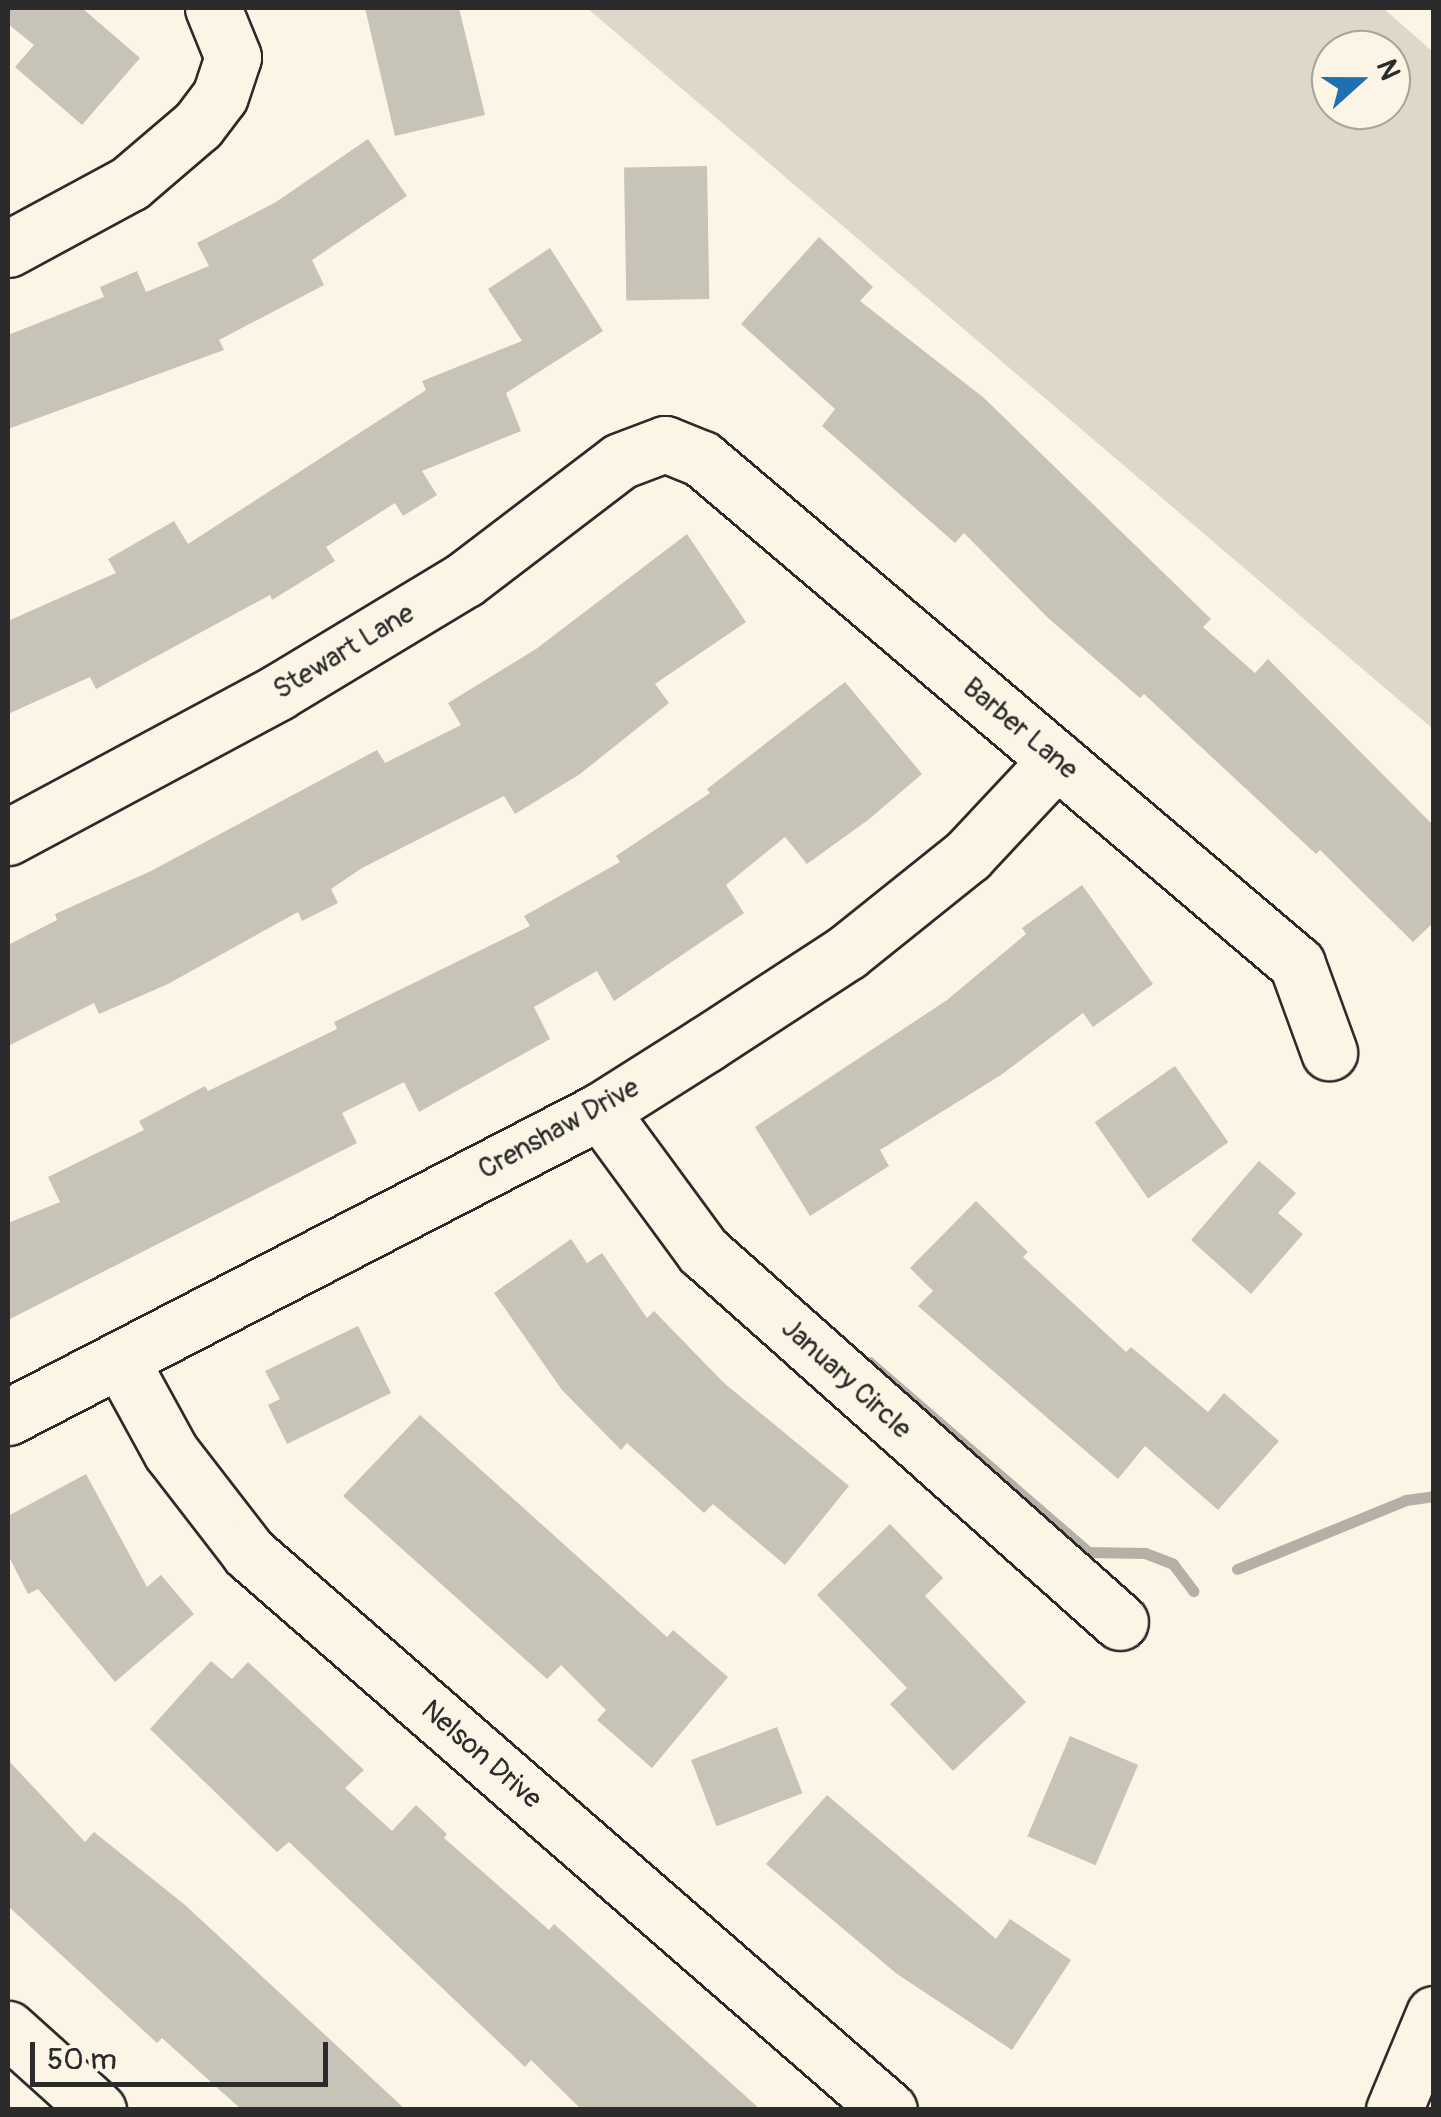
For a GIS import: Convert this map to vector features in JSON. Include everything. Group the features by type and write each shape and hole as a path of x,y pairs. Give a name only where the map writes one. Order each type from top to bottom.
{"street":[{"path":"8,249 130,183 198,125 230,72 230,36 213,8"},
{"name":"Barber Lane","path":"665,444 702,459 1297,964 1329,1052"},
{"name":"Stewart Lane","path":"8,837 278,692 464,580 620,461 665,444"},
{"name":"Crenshaw Drive","path":"8,1418 600,1110 847,952 968,855 1056,760"},
{"name":"January Circle","path":"600,1110 703,1251 1120,1622"},
{"name":"Nelson Drive","path":"120,1360 171,1452 248,1553 889,2110"},
{"path":"1394,2110 1434,2014"},
{"path":"8,2029 98,2110"}],"shaded area":[{"path":"587,8 1383,8 1408,30 1311,30 1311,130 1411,130 1411,33 1433,52 1433,729"}],"building":[{"path":"8,8 82,8 140,58 82,125 15,67 34,45 8,24"},
{"path":"365,8 459,8 485,115 395,136"},
{"path":"368,139 407,196 312,260 324,285 219,340 224,350 8,429 8,335 104,297 100,287 137,271 146,292 209,266 197,243 276,202"},
{"path":"707,166 709,299 626,300 624,167"},
{"path":"819,237 873,287 860,301 984,398 1211,619 1203,627 1255,673 1268,659 1434,826 1434,922 1413,942 1320,850 1316,854 1144,694 1140,698 1047,617 964,533 955,543 822,426 835,409 741,324"},
{"path":"550,248 603,331 506,393 521,431 422,471 437,495 403,516 395,503 326,547 335,561 272,600 270,595 96,689 90,677 8,714 8,621 116,573 108,559 174,521 188,544 426,390 422,381 522,341 488,289"},
{"path":"687,534 746,622 655,684 669,703 580,774 515,814 504,796 362,868 331,889 338,903 302,921 298,912 168,984 99,1014 94,1003 8,1046 8,945 57,920 55,914 151,871 377,750 385,763 461,725 448,703 536,649"},
{"path":"845,682 922,774 868,820 807,864 785,837 726,885 744,913 614,1001 597,971 534,1007 550,1039 419,1112 404,1082 342,1113 357,1143 8,1320 8,1223 60,1202 48,1177 144,1130 139,1121 205,1086 208,1091 337,1029 334,1022 530,926 524,916 620,862 616,856 710,793 707,789"},
{"path":"1082,885 1153,984 1093,1027 1083,1013 1001,1075 880,1150 889,1166 810,1216 755,1127 947,1000 1026,934 1022,928"},
{"path":"1175,1066 1228,1142 1148,1198 1095,1122"},
{"path":"1259,1161 1296,1193 1278,1213 1303,1234 1251,1294 1191,1240"},
{"path":"976,1201 1028,1252 1023,1257 1126,1352 1131,1347 1208,1412 1224,1393 1279,1441 1218,1510 1145,1446 1118,1479 918,1306 933,1291 910,1268"},
{"path":"571,1239 587,1263 602,1253 647,1318 654,1311 724,1383 849,1486 785,1565 713,1504 704,1513 627,1443 621,1450 562,1390 494,1293"},
{"path":"358,1326 391,1393 287,1444 268,1405 280,1399 265,1371"},
{"path":"420,1415 667,1637 673,1630 728,1677 652,1768 597,1720 606,1710 561,1665 547,1679 343,1496"},
{"path":"86,1474 147,1587 161,1575 194,1614 115,1682 38,1589 28,1594 8,1555 8,1516"},
{"path":"890,1524 943,1578 925,1596 1026,1702 953,1771 890,1704 907,1688 817,1595"},
{"path":"211,1661 232,1679 248,1662 364,1770 345,1788 392,1831 416,1805 447,1834 444,1838 549,1930 554,1924 761,2110 582,2110 531,2060 525,2067 289,1842 277,1852 150,1729"},
{"path":"777,1727 802,1793 717,1826 691,1760"},
{"path":"1070,1736 1138,1765 1096,1865 1027,1836"},
{"path":"8,1760 85,1842 94,1832 185,1905 406,2110 242,2110 162,2038 157,2043 8,1906"},
{"path":"827,1795 996,1939 1010,1919 1071,1960 1012,2050 897,1974 766,1864"}],"waterway":[{"path":"869,1362 1088,1552 1145,1553 1173,1564 1193,1591"},
{"path":"1237,1569 1406,1500 1434,1496"}]}
